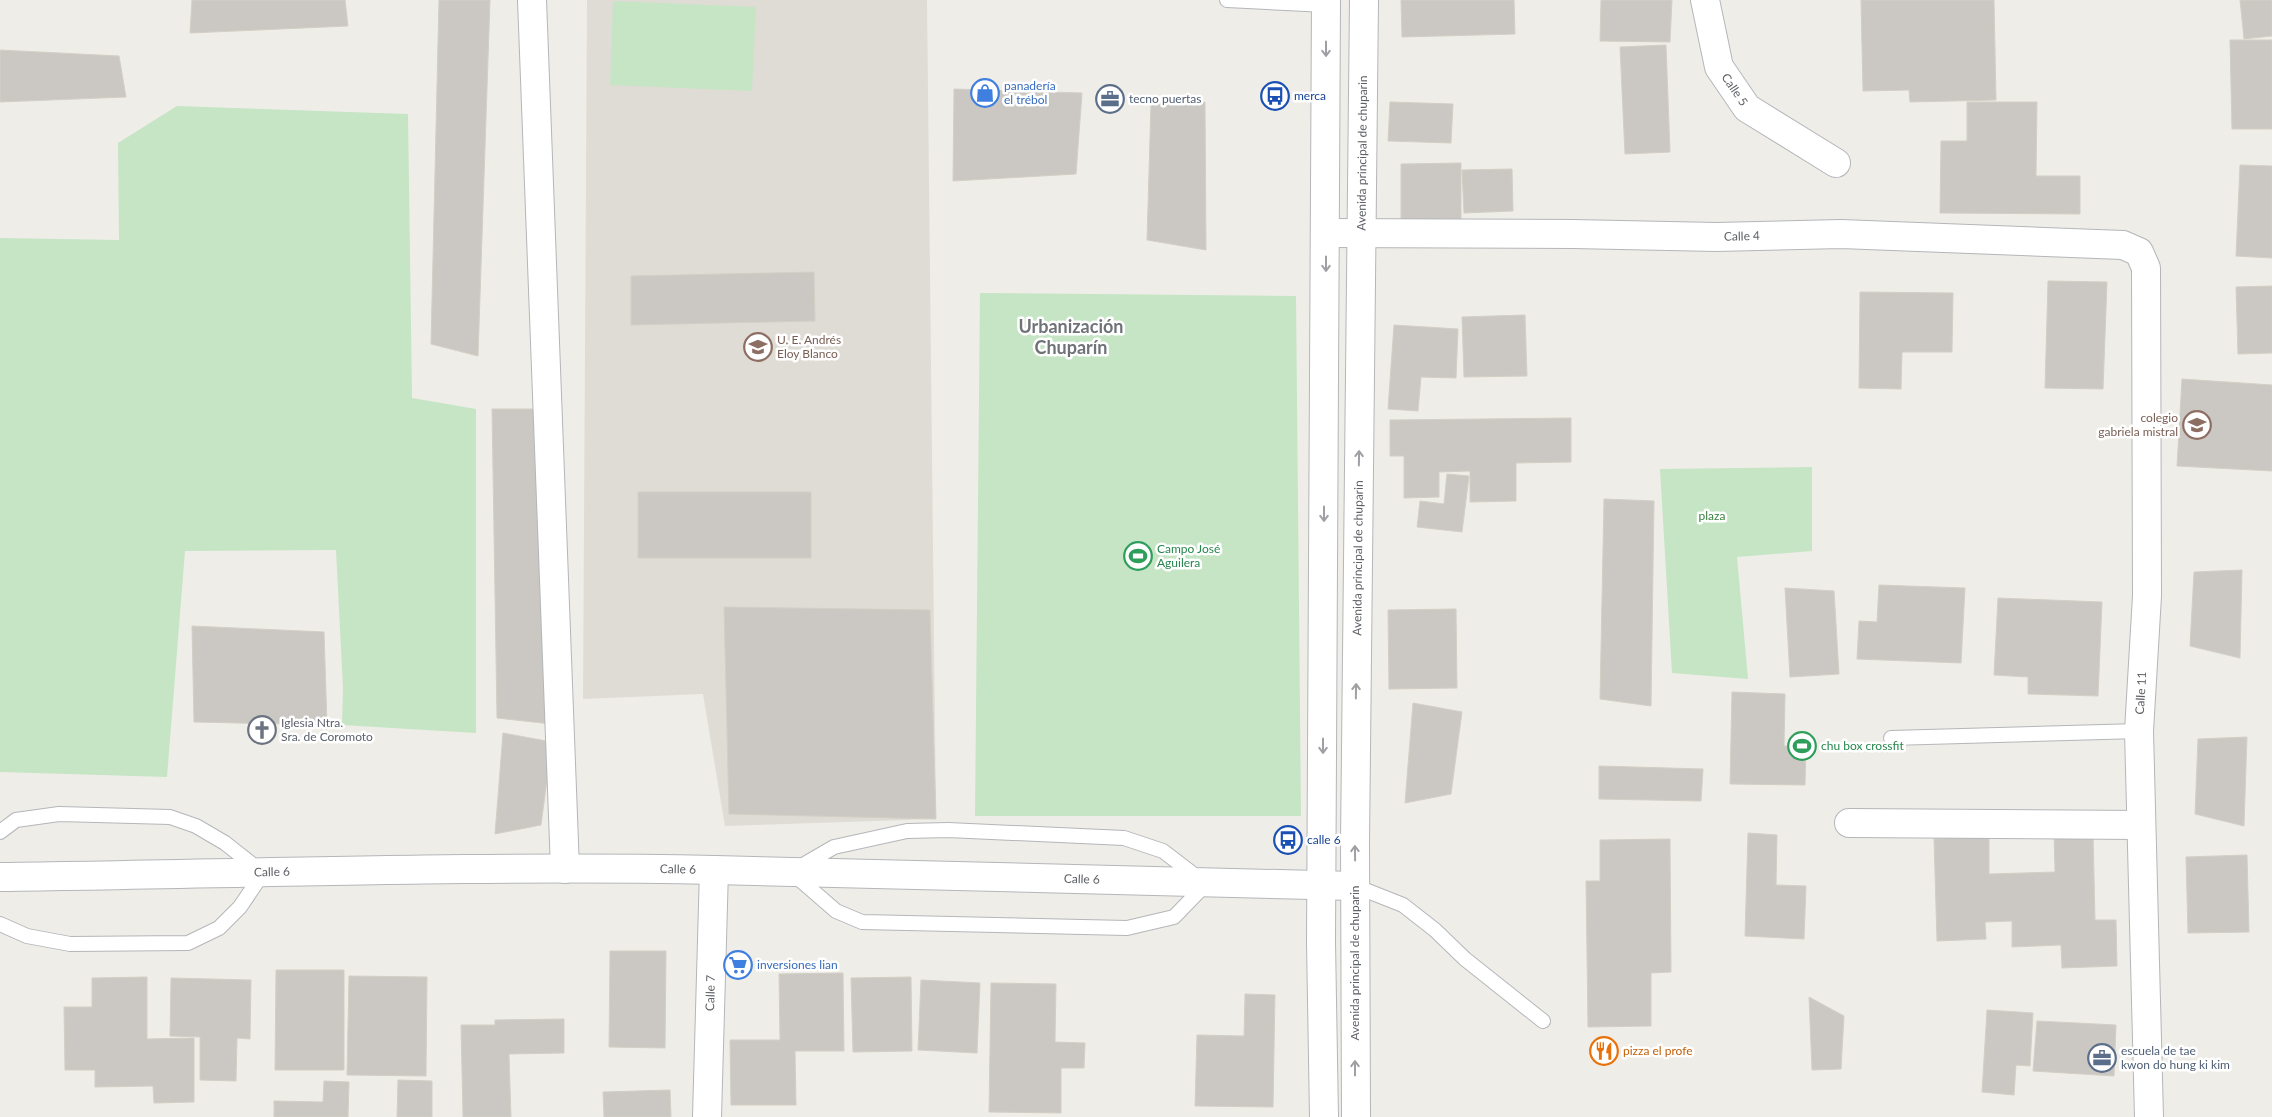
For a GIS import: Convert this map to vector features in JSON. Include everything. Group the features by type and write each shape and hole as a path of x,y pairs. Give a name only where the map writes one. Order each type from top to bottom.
{"street":[{"path":"532,0 565,869"},
{"name":"Avenida principal de chuparin","path":"1356,1117 1355,886 1364,0"},
{"name":"Calle 5","path":"1706,0 1719,67 1747,108 1836,163"},
{"path":"1324,1117 1322,886 1326,2"},
{"name":"Calle 4","path":"1326,233 1573,234 1716,237 1841,234 2123,246 2139,252 2146,268"},
{"name":"Calle 11","path":"2146,268 2147,596 2139,731 2148,1117"},
{"path":"1849,823 2140,825"},
{"name":"Calle 6","path":"0,877 565,869 714,870 1206,884 1355,886"},
{"name":"Calle 7","path":"707,1117 714,870"}],"lane":[{"path":"1227,0 1326,2"},
{"path":"1891,738 2139,731"},
{"path":"0,832 16,820 59,814 170,817 196,826 225,843 263,873 240,907 219,928 188,943 70,944 27,936 0,924"},
{"path":"948,830 1124,838 1163,851 1206,884 1174,917 1127,928 862,922 836,911 791,872 834,847 907,831 948,830"},
{"path":"1355,886 1403,904 1435,930 1465,960 1543,1021"}],"shaded area":[{"name":"U. E. Andrés Eloy Blanco","path":"587,0 927,0 936,819 725,826 703,694 583,699"}],"green space":[{"path":"613,1 756,7 752,91 610,85"},
{"path":"177,106 408,114 412,398 476,409 476,733 342,725 343,688 336,550 185,551 167,777 0,772 0,238 119,240 118,143"},
{"name":"Campo José Aguilera","path":"980,293 1296,296 1301,816 975,816"},
{"name":"plaza","path":"1812,467 1812,551 1737,557 1748,679 1672,673 1660,469"}],"building":[{"path":"192,0 345,0 348,26 190,33"},
{"path":"439,0 490,0 478,356 431,344"},
{"path":"1401,0 1514,0 1515,34 1402,37"},
{"path":"1601,0 1672,0 1670,42 1600,41"},
{"path":"1861,0 1994,0 1996,100 1910,102 1909,90 1863,91"},
{"path":"2240,0 2272,0 2272,36 2244,39"},
{"path":"2230,40 2272,40 2272,129 2232,129"},
{"path":"1666,45 1670,152 1625,154 1620,47"},
{"path":"0,50 119,56 126,97 0,102"},
{"path":"954,89 1082,93 1076,174 953,181"},
{"path":"1205,102 1206,250 1147,240 1151,103"},
{"path":"1390,102 1453,104 1451,143 1388,141"},
{"path":"1967,102 2037,102 2036,176 2080,176 2080,214 1940,213 1941,141 1967,141"},
{"path":"1461,163 1461,219 1401,220 1401,164"},
{"path":"2240,165 2272,166 2272,258 2236,256"},
{"path":"1512,169 1513,211 1464,213 1462,170"},
{"path":"814,272 815,321 631,325 631,276"},
{"path":"2048,281 2107,282 2103,389 2045,388"},
{"path":"2272,286 2272,353 2238,354 2236,287"},
{"path":"1860,292 1953,293 1952,352 1902,352 1901,389 1859,388"},
{"path":"1525,315 1527,376 1464,377 1462,317"},
{"path":"1394,325 1458,329 1456,378 1421,377 1418,411 1388,409"},
{"path":"2182,379 2272,385 2272,471 2177,466"},
{"path":"492,409 535,409 551,724 497,718"},
{"path":"1571,418 1571,462 1516,463 1516,501 1470,502 1470,471 1439,472 1439,497 1404,498 1404,456 1390,456 1390,420"},
{"path":"1447,474 1469,476 1462,532 1417,527 1420,501 1444,504"},
{"path":"638,492 811,492 811,558 638,558"},
{"path":"1604,499 1654,501 1651,706 1600,699"},
{"path":"2242,570 2240,658 2190,646 2194,572"},
{"path":"1879,585 1965,588 1961,663 1857,659 1859,621 1877,622"},
{"path":"1785,588 1834,591 1839,674 1790,677"},
{"path":"1998,598 2102,602 2098,696 2028,694 2028,677 1994,675"},
{"path":"724,607 930,610 936,819 729,814"},
{"path":"1456,609 1457,688 1389,689 1388,610"},
{"path":"192,626 324,632 327,725 194,722"},
{"path":"1732,692 1785,694 1784,746 1806,746 1805,785 1730,784"},
{"path":"1413,703 1462,712 1451,794 1405,803"},
{"path":"503,733 552,742 541,825 495,834"},
{"path":"2247,737 2244,826 2195,814 2198,739"},
{"path":"1599,766 1703,769 1701,801 1599,799"},
{"path":"2054,832 2093,832 2095,920 2116,920 2117,966 2062,968 2061,945 2012,947 2012,921 1985,922 1986,939 1937,941 1934,839 1989,837 1989,874 2055,872"},
{"path":"1748,833 1777,835 1776,885 1806,886 1804,939 1745,936"},
{"path":"1670,839 1671,972 1651,973 1651,1026 1588,1027 1586,881 1600,881 1600,840"},
{"path":"2247,855 2249,932 2188,933 2186,857"},
{"path":"610,951 666,951 665,1048 609,1047"},
{"path":"276,970 344,970 344,1070 275,1070"},
{"path":"843,973 844,1051 795,1051 796,1105 731,1105 730,1040 780,1040 779,974"},
{"path":"349,976 427,977 426,1076 347,1075"},
{"path":"147,977 147,1039 194,1038 194,1102 154,1103 153,1086 95,1087 95,1070 65,1070 64,1007 92,1007 92,978"},
{"path":"911,977 912,1051 853,1052 851,978"},
{"path":"171,978 251,980 250,1039 237,1038 236,1081 200,1080 200,1037 170,1036"},
{"path":"921,980 980,983 977,1053 918,1050"},
{"path":"991,983 1056,984 1055,1042 1085,1043 1084,1068 1061,1068 1061,1113 989,1112"},
{"path":"1245,994 1275,995 1273,1107 1195,1106 1197,1035 1244,1036"},
{"path":"1809,997 1844,1016 1841,1069 1812,1070"},
{"path":"1987,1010 2033,1013 2030,1066 2016,1065 2014,1095 1982,1092"},
{"path":"564,1019 564,1053 509,1054 511,1117 463,1117 461,1025 495,1025 495,1020"},
{"path":"2037,1021 2116,1025 2114,1076 2033,1071"},
{"path":"398,1080 432,1081 432,1117 397,1117"},
{"path":"324,1081 349,1082 348,1117 274,1117 274,1101 323,1102"},
{"path":"670,1090 671,1117 604,1117 603,1092"}],"place":[{"name":"panadería el trébol","path":"985,93"},
{"name":"merca","path":"1275,96"},
{"name":"tecno puertas","path":"1110,99"},
{"name":"U. E. Andrés Eloy Blanco","path":"758,347"},
{"name":"colegio gabriela mistral","path":"2197,425"},
{"name":"Campo José Aguilera","path":"1138,556"},
{"name":"Iglesia Ntra. Sra. de Coromoto","path":"262,730"},
{"name":"chu box crossfit","path":"1802,746"},
{"name":"calle 6","path":"1288,840"},
{"name":"inversiones lian","path":"738,965"},
{"name":"pizza el profe","path":"1604,1051"},
{"name":"escuela de tae kwon do hung ki kim","path":"2102,1058"}],"district":[{"name":"Urbanización Chuparín","path":"1071,337"}]}
